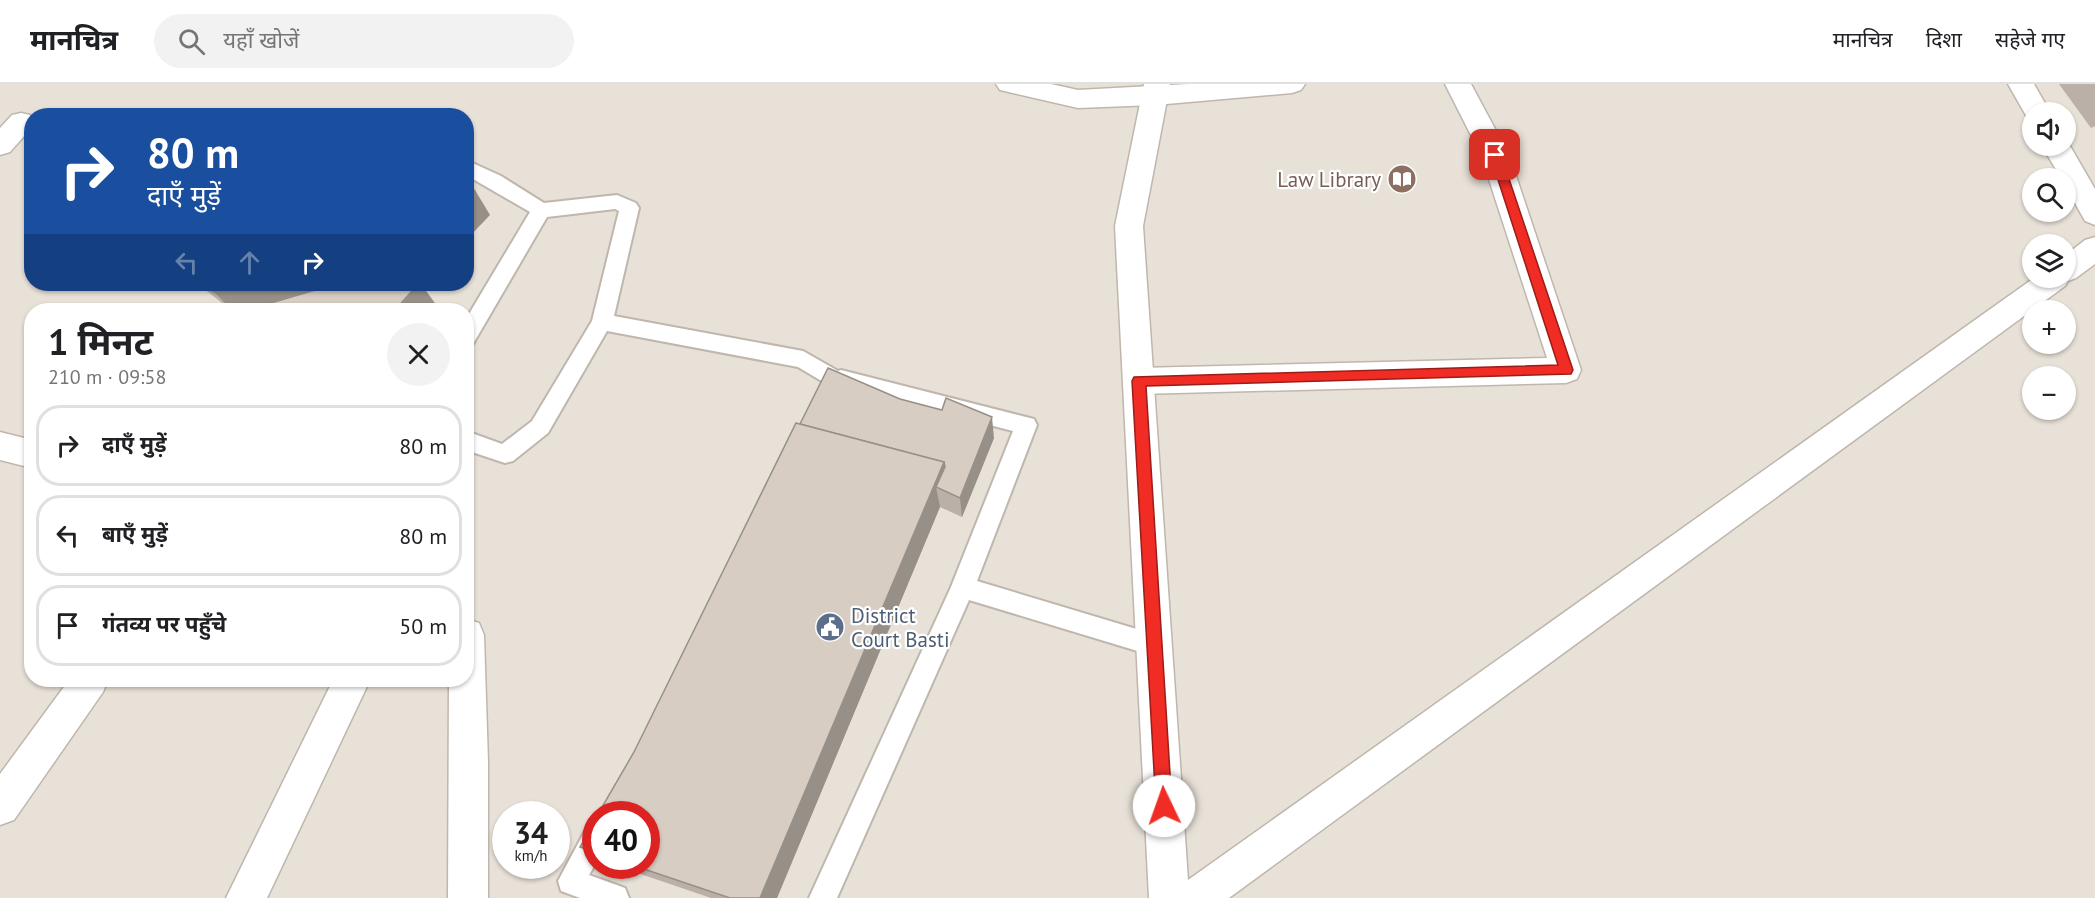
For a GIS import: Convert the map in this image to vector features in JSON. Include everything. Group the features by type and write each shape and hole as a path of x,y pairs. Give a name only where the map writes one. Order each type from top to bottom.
{"street":[{"path":"1009,84 1078,99 1156,90 1292,84"},
{"path":"1139,381 1566,370 1495,155 1458,84"},
{"path":"2021,84 2031,102"},
{"path":"1156,90 1129,226 1169,898"},
{"path":"0,145 21,122"},
{"path":"2062,156 2095,214"},
{"path":"2076,262 2095,248"},
{"path":"1196,898 2041,288"},
{"path":"0,806 85,687"},
{"path":"246,898 349,687"},
{"path":"467,687 468,898"}],"lane":[{"path":"474,172 494,181 541,210 617,202 629,208 602,322 540,427 505,454 474,443"},
{"path":"474,324 541,210"},
{"path":"602,322 803,359 830,377 1026,425 963,587 823,898"},
{"path":"819,398 830,377"},
{"path":"963,587 1154,645"},
{"path":"582,861 571,881 615,898"}],"shaded area":[{"path":"0,84 2095,84 2095,898 0,898"}],"building":[{"path":"312,291 412,291 401,303 271,303"},
{"path":"828,368 900,399 942,410 946,398 992,417 960,498 936,487 945,467 944,462 800,424"},
{"path":"796,423 944,462 760,898 730,898 660,874 660,801 606,801 634,752"}],"place":[{"name":"Law Library","path":"1402,179"},
{"name":"District Court Basti","path":"830,627"}],"route":[{"path":"1164,806 1139,381 1566,370 1495,155"}]}
